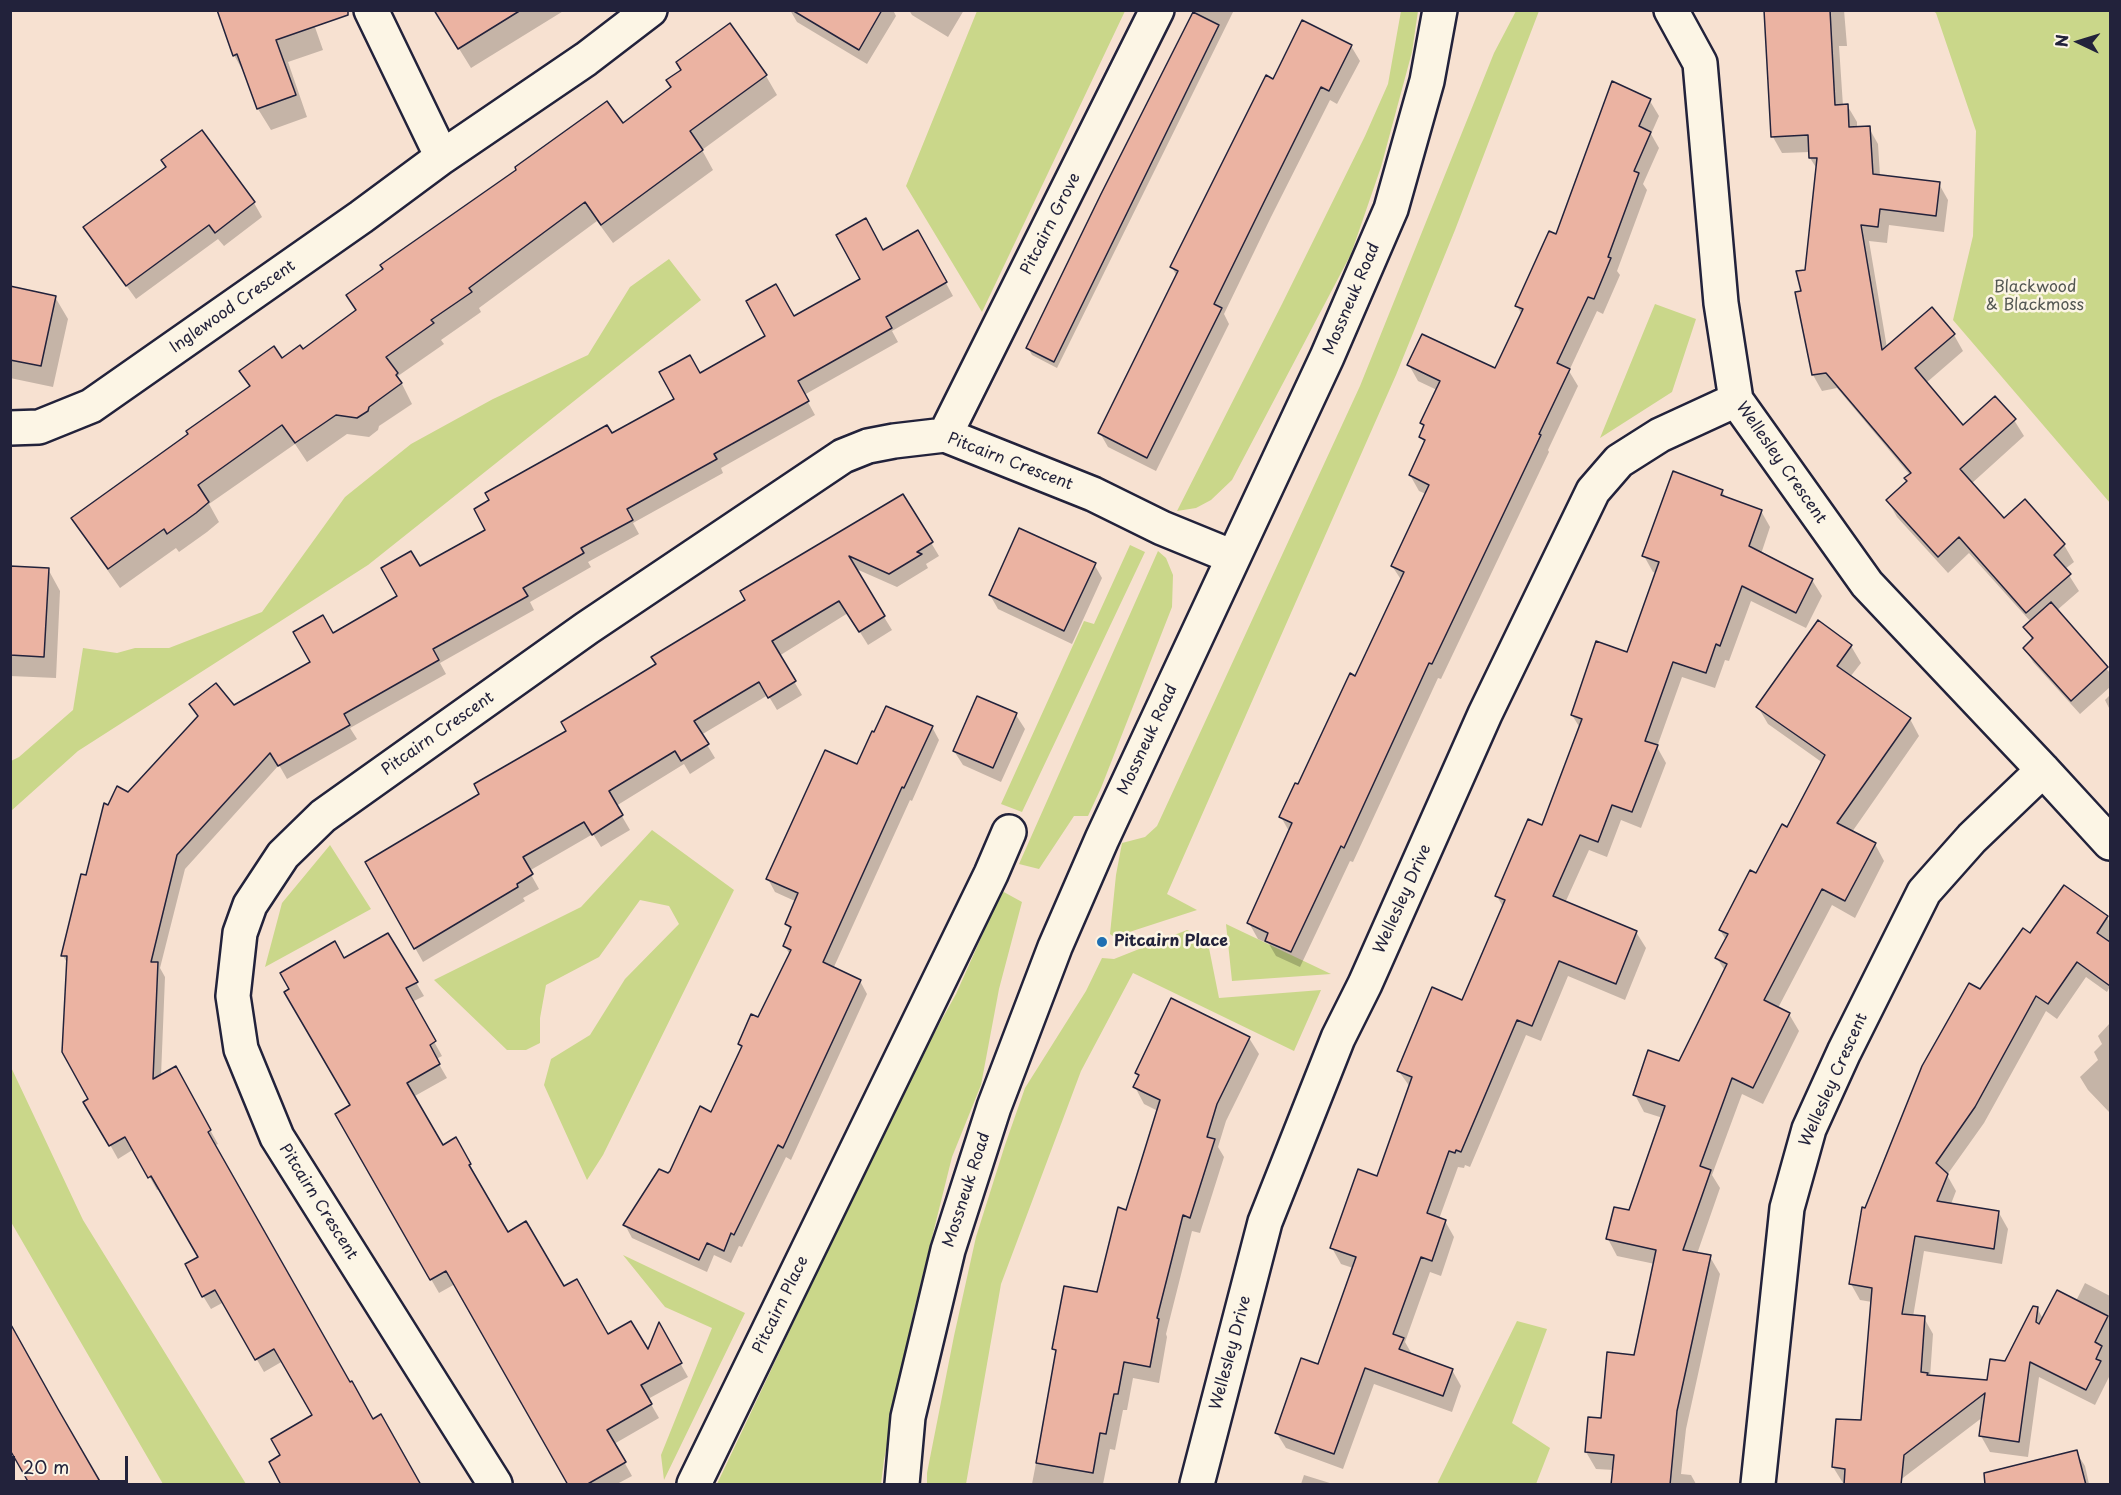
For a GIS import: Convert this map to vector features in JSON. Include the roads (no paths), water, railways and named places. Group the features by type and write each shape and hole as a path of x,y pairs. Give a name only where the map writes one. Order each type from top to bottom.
{"street":[{"path":"371,10 442,157"},
{"name":"Inglewood Crescent","path":"10,428 39,427 91,406 361,217 442,157 586,59 650,10"},
{"name":"Mossneuk Road","path":"902,1485 908,1417 948,1250 994,1107 1054,946 1327,357 1391,209 1427,81 1440,10"},
{"name":"Wellesley Crescent","path":"1671,10 1700,63 1720,303 1736,400 1867,584 2110,843"},
{"name":"Pitcairn Grove","path":"945,435 1155,11"},
{"name":"Wellesley Drive","path":"1197,1485 1265,1222 1333,1049 1365,984 1485,714 1593,491 1619,461 1660,435 1736,400"},
{"name":"Pitcairn Crescent","path":"495,1485 277,1137 253,1083 241,1048 233,996 240,933 250,905 283,855 323,816 587,628 843,456 868,446 945,435 1093,494 1162,528 1233,556"},
{"name":"Wellesley Crescent","path":"1758,1485 1787,1208 1809,1129 1844,1052 1924,892 1972,838 2043,770"},
{"name":"Pitcairn Place","path":"694,1485 986,885 1009,832"}],"place":[{"name":"Pitcairn Place","path":"1102,942"}],"park label":[{"name":"Blackwood & Blackmoss","path":"2035,297"}]}
